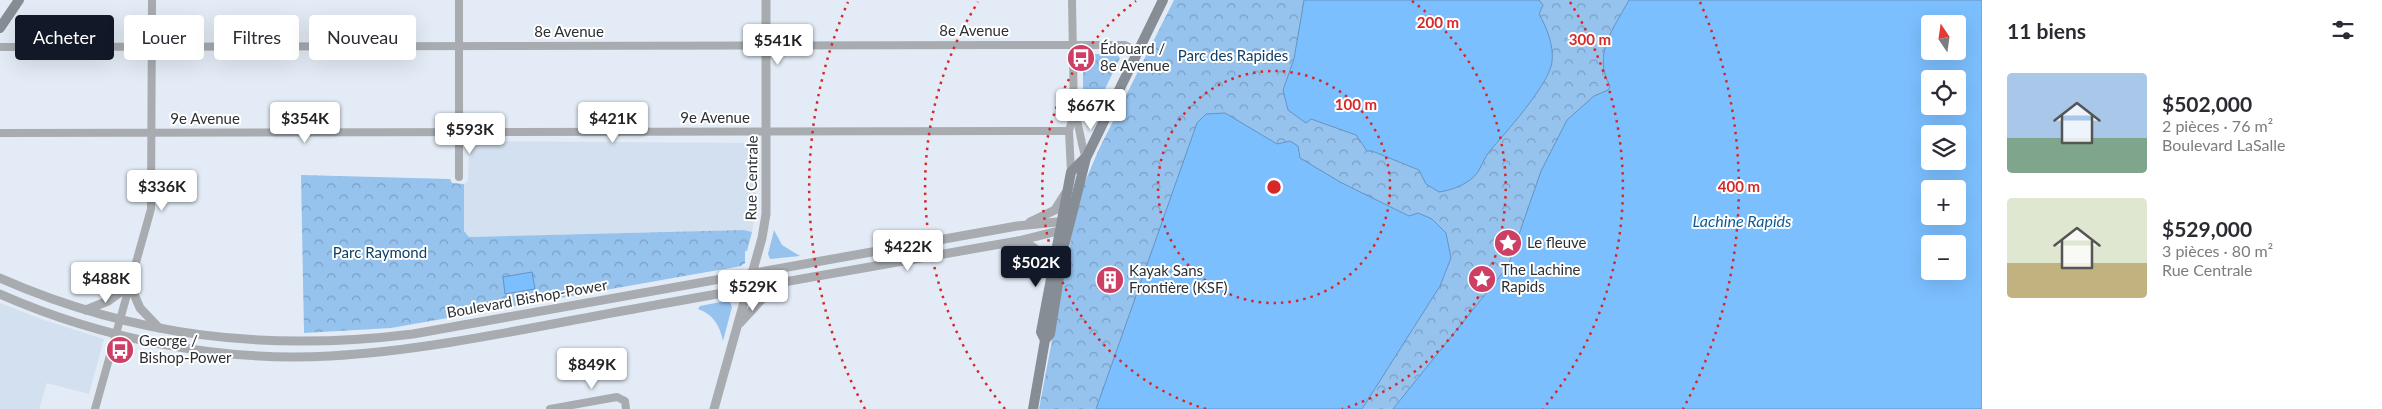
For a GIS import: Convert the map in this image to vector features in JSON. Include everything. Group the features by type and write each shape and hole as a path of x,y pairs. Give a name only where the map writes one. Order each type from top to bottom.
{"main road":[{"path":"0,28 19,0"},
{"path":"1045,340 1041,332 1051,271 1086,158 1163,0"},
{"path":"1033,409 1045,340 1050,334 1072,172 1086,158"}],"street":[{"path":"152,0 152,15"},
{"path":"459,0 459,177"},
{"name":"Rue Centrale","path":"715,409 753,273 766,214 766,0"},
{"path":"1072,0 1074,113 1069,131 1072,172"},
{"name":"8e Avenue","path":"204,47 1125,45 1137,51"},
{"name":"8e Avenue","path":"0,47 124,47"},
{"path":"98,408 151,209 152,60"},
{"path":"1074,113 1079,123 1081,145 1086,158"},
{"name":"9e Avenue","path":"0,133 1069,131"},
{"path":"1017,226 1052,212 1061,202 1069,187"},
{"name":"Boulevard Bishop-Power","path":"0,278 86,310 120,320 159,328 249,341 294,343 355,340 413,334 1017,226 1065,228"},
{"name":"Boulevard Bishop-Power","path":"0,294 65,319 117,334 174,345 236,354 296,357 344,355 428,345 1018,241 1022,238 1065,228"},
{"path":"1018,241 1036,249 1047,261 1051,271"},
{"path":"736,329 762,299 793,280"},
{"path":"86,310 108,301 130,285"},
{"path":"130,285 140,308 159,328"},
{"path":"550,409 617,397 625,405"}],"shaded area":[{"path":"472,141 754,143 756,146 756,209 752,232 744,230 469,237 464,231 464,184 468,181 469,144"},
{"path":"0,303 44,320 104,339 89,394 47,383 39,409 0,409"}],"green space":[{"name":"Parc des Rapides","path":"1174,0 1982,0 1982,409 1039,409 1072,234 1084,184 1099,149"},
{"path":"1088,54 1116,54 1120,58 1090,120 1087,122 1083,118 1083,59"},
{"name":"Parc Raymond","path":"301,175 450,179 452,183 464,184 464,231 469,237 744,230 752,232 747,251 745,251 745,263 741,266 391,328 304,333"},
{"path":"774,230 782,245 800,256 770,259 768,254"},
{"path":"726,301 730,302 732,307 723,341 720,330 712,317 698,309 700,306"}],"water":[{"path":"1304,0 1539,0 1543,5 1539,14 1549,37 1552,62 1549,72 1535,96 1489,152 1477,174 1463,185 1439,192 1426,184 1419,170 1372,151 1367,151 1356,135 1311,119 1306,123 1288,110 1283,90 1294,59"},
{"name":"Lachine Rapids","path":"1629,0 1982,0 1982,409 1393,409 1508,266 1541,171 1567,120 1594,96 1608,90 1610,86 1603,63 1604,52 1612,31"},
{"path":"1225,113 1277,144 1290,141 1298,146 1300,158 1340,182 1409,216 1418,213 1432,219 1446,233 1451,258 1440,286 1362,409 1096,409 1197,123 1206,114"},
{"path":"532,272 535,289 505,294 503,277"}],"place":[{"name":"Édouard / 8e Avenue","path":"1081,58"},
{"name":"Le fleuve","path":"1508,243"},
{"name":"The Lachine Rapids","path":"1482,279"},
{"name":"Kayak Sans Frontière (KSF)","path":"1110,280"},
{"name":"George / Bishop-Power","path":"120,350"}]}
